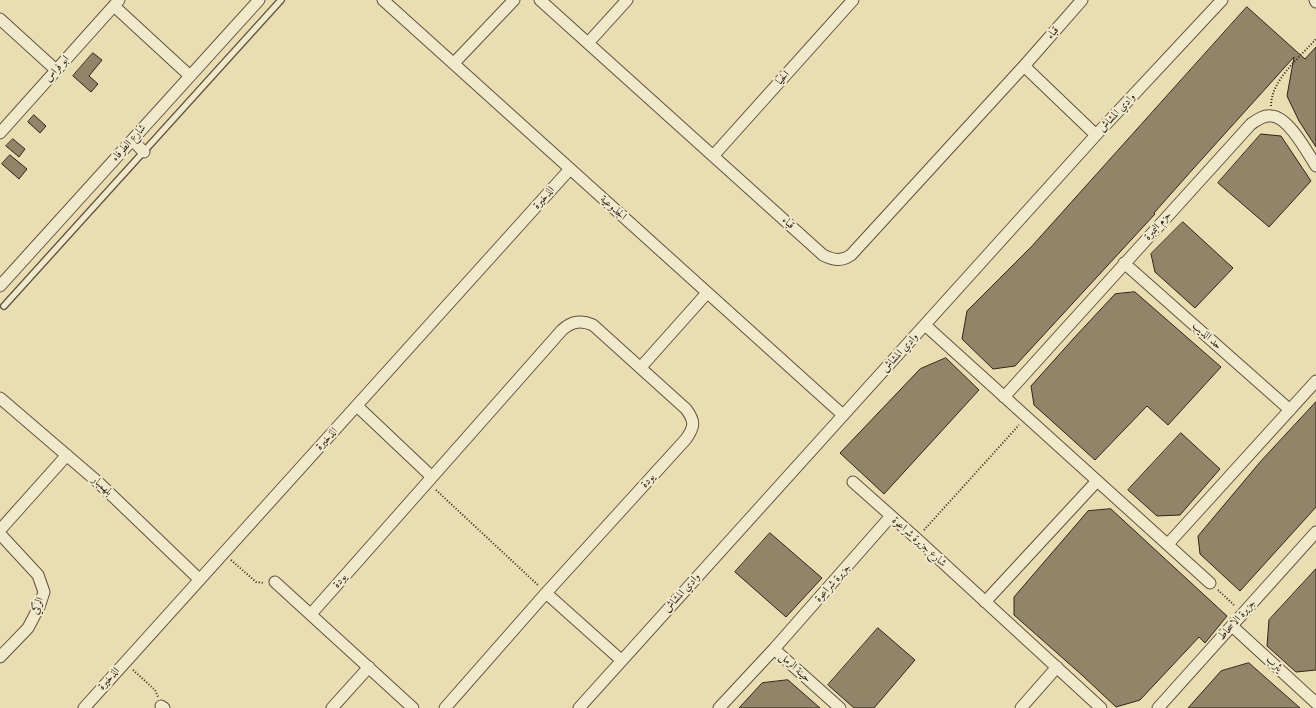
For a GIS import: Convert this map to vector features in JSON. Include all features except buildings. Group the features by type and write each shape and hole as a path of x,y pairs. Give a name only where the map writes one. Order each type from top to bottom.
{"street":[{"name":"شارع الطرفاء","path":"0,286 258,0"},
{"name":"الجذوعية","path":"383,0 843,415"},
{"path":"454,63 514,0"},
{"name":"قباء","path":"540,0 823,255 832,260 845,259 850,255 1024,66 1082,0"},
{"path":"588,43 627,0"},
{"name":"الحيا","path":"712,156 853,0"},
{"name":"وادي المشاش","path":"579,708 1096,135 1222,0"},
{"name":"ابو فراس","path":"0,133 116,3 190,76"},
{"path":"0,19 56,70"},
{"path":"1024,66 1096,135"},
{"path":"1270,115 1277,117 1289,126 1316,166"},
{"name":"حزم البمبرة","path":"1004,397 1250,124 1260,117 1270,115"},
{"path":"132,140 144,152"},
{"name":"الذخيرة","path":"84,708 570,169"},
{"name":"حد الذيب","path":"1124,263 1290,410"},
{"path":"641,367 707,293"},
{"name":"يودة","path":"311,614 568,325 578,321 585,321 593,325 686,409 692,417 693,424 691,431 445,708"},
{"path":"925,325 1210,583"},
{"path":"1168,544 1316,381"},
{"name":"بلهمبار","path":"0,398 99,483 199,579"},
{"path":"357,406 430,479"},
{"name":"الركي","path":"0,657 28,628 39,607 44,592 38,575 0,532 67,456"},
{"path":"985,602 1097,480"},
{"name":"شارع جزيرة شراعوة","path":"853,482 1101,708"},
{"name":"جزيرة شراعوة","path":"774,649 891,516"},
{"name":"جزيرة الاسحاط","path":"1158,708 1316,532"},
{"path":"275,582 413,708"},
{"path":"546,594 621,660"},
{"name":"يثرب","path":"1232,626 1314,697"},
{"name":"حينة الرمل","path":"719,708 774,649 840,708"},
{"path":"332,708 369,667"},
{"path":"1021,708 1057,667"}],"lane":[{"path":"4,306 281,0"}],"path":[{"path":"1270,115 1271,100 1274,88 1282,76 1316,39"},
{"path":"916,538 1027,417"},
{"path":"430,479 546,594"},
{"path":"223,553 259,583 275,582"},
{"path":"1210,583 1244,613"},
{"path":"124,662 155,690 162,707"}]}
